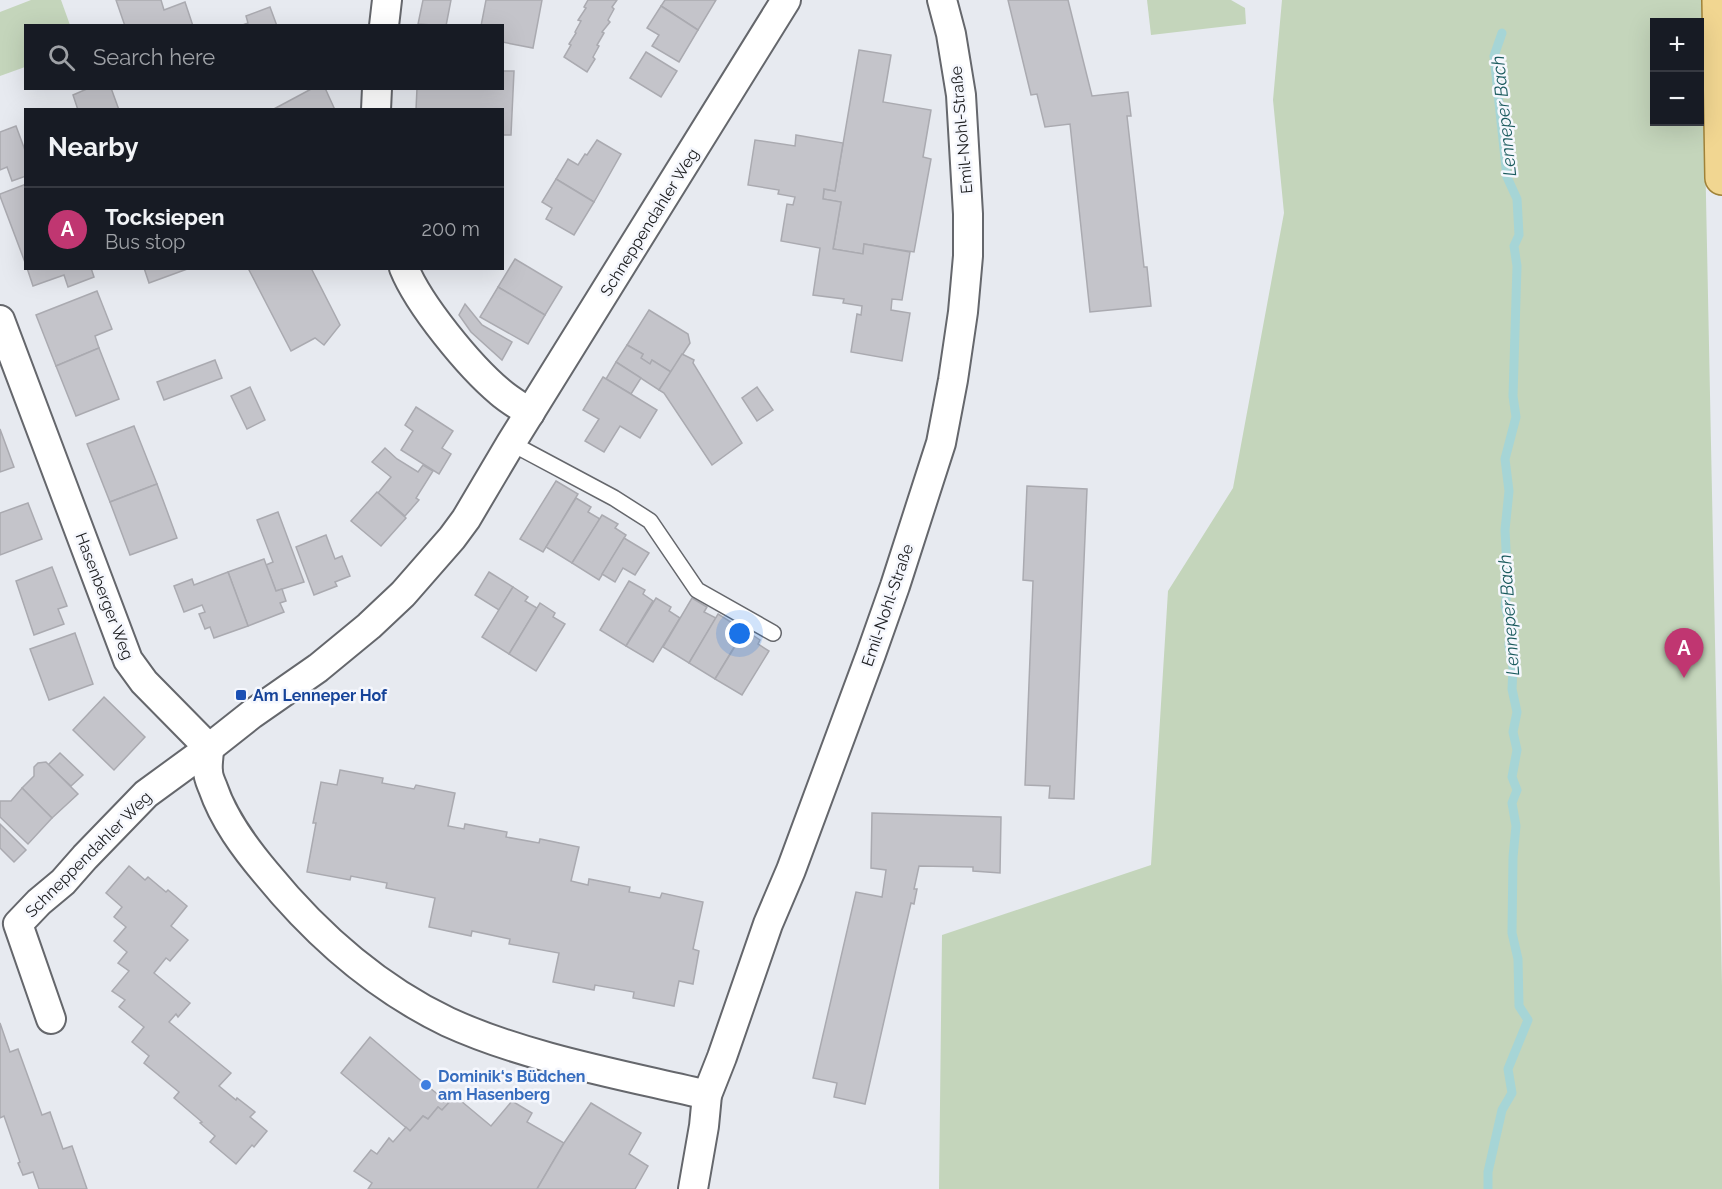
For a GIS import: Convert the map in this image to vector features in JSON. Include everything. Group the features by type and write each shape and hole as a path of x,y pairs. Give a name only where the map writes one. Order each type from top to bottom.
{"main road":[{"path":"1719,0 1722,178"}],"street":[{"path":"384,24 387,0"},
{"name":"Schneppendahler Weg","path":"51,1019 18,924 63,882 146,795 252,714 318,668 369,626 403,594 457,532 786,0"},
{"name":"Emil-Nohl-Straße","path":"693,1189 707,1095 768,924 791,870 871,654 941,443 963,312 968,256 968,214 961,95 951,34 942,0"},
{"path":"376,108 377,90"},
{"path":"406,270 429,312 470,361 500,392 530,413"},
{"name":"Hasenberger Weg","path":"0,320 128,660 144,682 209,748"},
{"path":"209,748 207,773 217,799 257,863 291,904 316,928 348,956 395,991 448,1022 517,1048 707,1095"}],"lane":[{"path":"511,443 614,498 650,521 697,590 773,633"}],"green space":[{"path":"31,0 61,0 70,24 24,24 24,67 0,76 0,12"},
{"path":"1147,0 1231,0 1245,8 1246,24 1151,35"},
{"path":"1282,0 1702,0 1702,18 1650,18 1650,126 1704,126 1704,99 1722,986 1722,1189 939,1189 942,935 1151,865 1168,591 1233,488 1284,213 1273,100"}],"building":[{"path":"116,0 161,0 164,10 185,2 192,24 124,24"},
{"path":"423,0 451,0 446,24 418,24"},
{"path":"486,0 542,0 533,48 504,42 504,24 481,24"},
{"path":"588,0 617,0 612,7 614,9 608,20 610,22 602,32 604,33 597,45 599,46 593,57 595,59 587,72 564,57"},
{"path":"665,0 716,0 698,30 661,6"},
{"path":"1008,0 1068,0 1092,96 1128,92 1131,116 1127,116 1144,267 1147,267 1151,306 1090,312 1070,124 1045,127 1037,94 1031,95"},
{"path":"661,6 698,30 679,62 652,46 659,35 647,28"},
{"path":"270,7 276,24 245,24 248,23 246,16"},
{"path":"859,50 891,55 883,102 931,110 923,157 931,159 914,252 864,244 863,254 833,249 841,202 823,199 824,189 835,191"},
{"path":"646,52 677,71 661,97 630,78"},
{"path":"504,71 514,71 511,135 504,135 504,108 416,108 417,90 504,90"},
{"path":"84,90 112,90 118,108 77,108 73,95"},
{"path":"309,90 326,90 334,108 276,108"},
{"path":"16,126 24,148 24,177 12,181 7,167 0,170 0,132"},
{"path":"796,135 843,143 835,191 824,189 823,199 841,202 833,249 863,254 864,244 910,252 902,300 892,299 891,310 910,313 902,361 851,352 857,314 861,315 862,306 843,303 844,299 813,295 820,248 781,241 787,204 793,205 795,197 778,194 779,190 748,185 755,140 795,146"},
{"path":"597,140 621,154 594,202 556,179 568,159 578,165"},
{"path":"556,179 594,202 574,235 546,219 552,208 542,202"},
{"path":"24,185 24,260 0,196 0,194"},
{"path":"515,259 562,287 545,315 498,287"},
{"path":"28,270 92,270 94,277 68,287 64,275 33,286"},
{"path":"145,270 185,270 149,283"},
{"path":"249,270 312,270 340,325 324,345 315,338 291,351"},
{"path":"498,287 545,315 528,344 480,317"},
{"path":"97,291 112,329 95,336 99,348 56,366 36,315"},
{"path":"465,304 482,325 512,342 502,360 471,332 459,315"},
{"path":"649,310 688,334 690,343 671,372 652,360 650,364 641,358 643,354 627,345"},
{"path":"627,345 643,354 641,358 650,364 652,360 671,372 659,390 616,362"},
{"path":"99,348 119,399 76,416 56,366"},
{"path":"682,354 694,360 693,363 742,443 712,465 664,393 659,390"},
{"path":"215,360 222,378 164,400 157,382"},
{"path":"616,362 641,378 631,394 606,379"},
{"path":"603,377 657,410 640,438 620,426 604,452 585,441 599,419 583,410"},
{"path":"250,387 265,420 247,429 231,396"},
{"path":"757,387 773,410 757,421 742,398"},
{"path":"416,407 453,431 442,448 451,454 439,474 401,450 413,431 405,425"},
{"path":"134,426 157,484 110,502 87,444"},
{"path":"0,429 14,467 0,472"},
{"path":"385,448 397,459 418,472 423,465 433,471 416,498 419,500 405,516 378,493 391,477 372,462"},
{"path":"556,481 578,494 543,552 520,539"},
{"path":"157,484 177,538 130,555 110,502"},
{"path":"1027,486 1087,489 1074,799 1049,798 1050,786 1025,785 1033,581 1023,580"},
{"path":"377,492 406,518 381,546 351,521"},
{"path":"576,498 591,507 588,512 600,519 572,563 546,547"},
{"path":"28,503 42,539 0,555 0,513"},
{"path":"278,512 304,582 276,591 266,565 273,562 257,520"},
{"path":"602,515 618,524 615,528 626,535 599,580 572,563"},
{"path":"326,535 335,559 342,556 350,576 335,582 337,586 314,595 296,547"},
{"path":"624,538 649,553 635,575 623,568 615,582 602,574"},
{"path":"264,559 276,591 282,589 286,601 280,603 284,612 248,626 228,572"},
{"path":"52,567 67,606 58,609 64,624 34,635 16,581"},
{"path":"228,572 248,626 214,638 210,627 205,629 199,614 205,612 202,605 184,612 174,586 192,579 194,585"},
{"path":"489,572 513,587 499,610 475,595"},
{"path":"629,581 645,590 643,594 653,601 626,646 600,630"},
{"path":"513,587 528,597 525,601 537,608 509,654 482,637"},
{"path":"656,598 671,607 669,611 680,618 653,662 626,646"},
{"path":"692,598 707,607 704,612 716,618 689,663 663,647"},
{"path":"540,603 555,613 553,617 565,624 536,671 509,654"},
{"path":"718,614 734,624 732,628 742,634 715,679 689,663"},
{"path":"745,630 760,640 758,644 769,651 742,695 715,679"},
{"path":"75,633 93,684 49,700 30,649"},
{"path":"104,697 145,737 114,770 73,730"},
{"path":"60,753 83,775 71,786 48,765"},
{"path":"46,762 78,794 52,818 22,788 34,776 34,767 38,763"},
{"path":"340,770 383,778 382,783 414,789 416,785 455,793 448,826 464,829 465,824 507,832 506,837 539,843 540,839 579,847 571,881 588,885 589,879 630,887 629,892 660,898 662,893 703,902 693,949 699,951 693,984 679,981 674,1006 633,998 634,992 595,985 594,990 553,982 559,953 509,944 510,939 472,931 471,936 429,927 435,898 386,888 387,883 351,876 350,880 307,872 321,782 337,785"},
{"path":"22,788 52,818 28,844 0,817 0,801 11,801"},
{"path":"872,813 1001,817 1000,873 973,871 973,867 919,866 914,889 917,889 914,904 911,903 865,1104 834,1097 837,1083 813,1078 856,892 882,897 886,870 871,868"},
{"path":"0,824 26,850 14,862 0,848"},
{"path":"129,866 145,880 148,877 187,906 171,926 188,940 170,961 166,958 154,973 190,1003 178,1017 176,1014 169,1022 231,1073 219,1086 255,1112 250,1117 267,1131 236,1164 210,1142 215,1136 200,1123 202,1122 174,1098 179,1092 144,1063 149,1056 132,1042 144,1027 119,1007 125,1000 112,991 129,971 118,963 127,952 114,941 126,927 114,917 122,907 106,893"},
{"path":"0,1023 10,1052 18,1049 42,1115 50,1112 63,1149 72,1146 87,1189 39,1189 33,1172 23,1175 4,1116 0,1118"},
{"path":"370,1037 449,1103 442,1110 438,1107 428,1119 423,1116 410,1131 341,1073"},
{"path":"455,1096 491,1126 512,1101 532,1113 527,1122 564,1143 537,1189 368,1189 372,1183 354,1171 371,1150 377,1154 389,1138 393,1142 406,1127 410,1131 423,1116 428,1119 438,1107 442,1110"},
{"path":"591,1103 641,1133 629,1154 648,1166 635,1189 537,1189 564,1143"}],"waterway":[{"name":"Lenneper Bach","path":"1488,1189 1488,1172 1502,1110 1512,1093 1508,1069 1528,1020 1519,1006 1518,959 1512,933 1513,857 1516,826 1512,803 1517,790 1512,777 1517,750 1513,732 1517,712 1512,689 1513,668 1509,645 1511,626 1505,606 1508,586 1505,530 1509,491 1505,459 1516,417 1513,396 1517,266 1514,246 1519,235 1517,199 1507,177 1494,56 1502,33"}],"place":[{"name":"Tocksiepen","path":"1684,678"},
{"name":"Am Lenneper Hof","path":"241,695"},
{"name":"Dominik‘s Büdchen am Hasenberg","path":"426,1085"}]}
